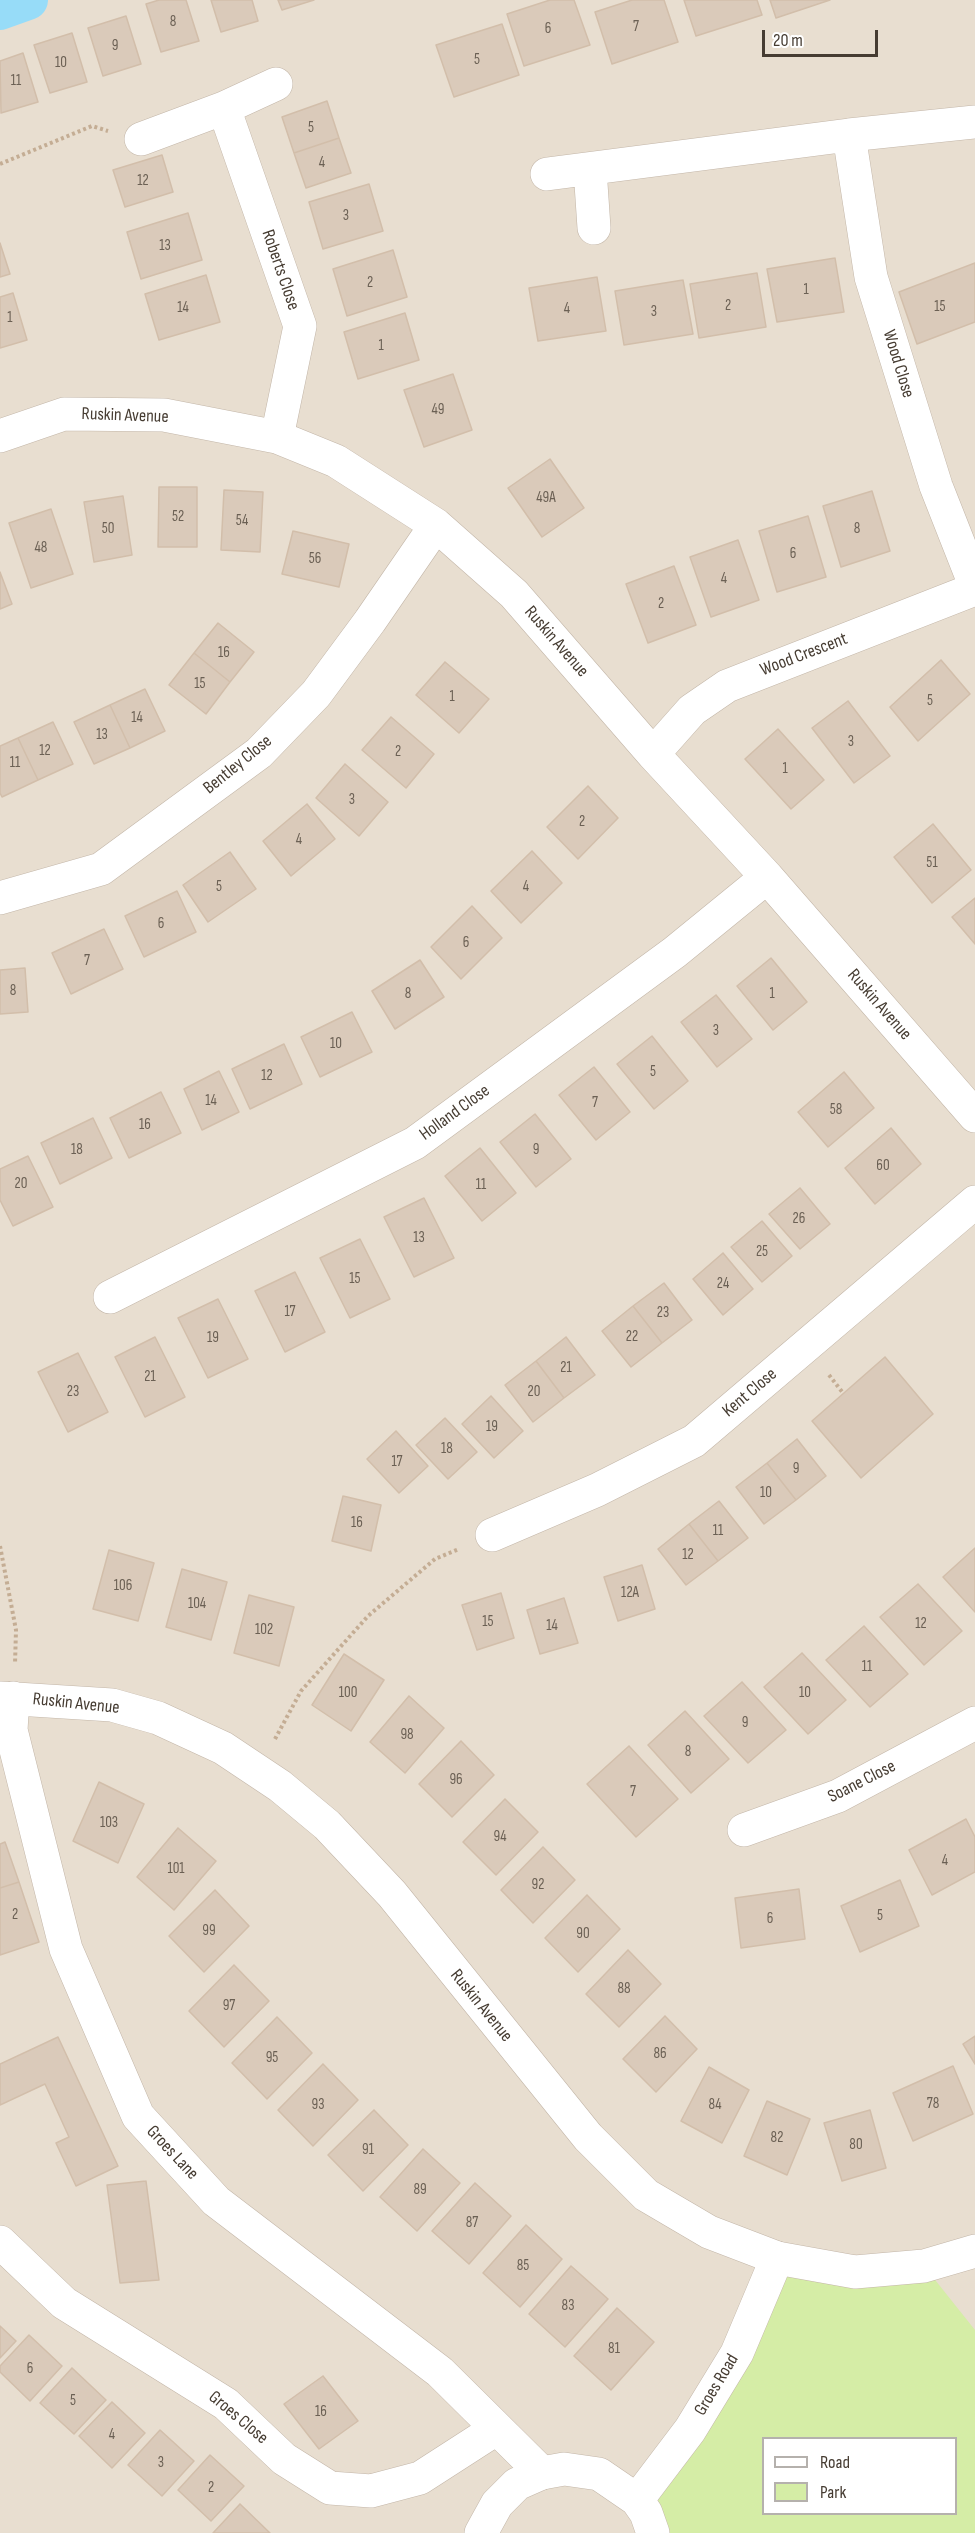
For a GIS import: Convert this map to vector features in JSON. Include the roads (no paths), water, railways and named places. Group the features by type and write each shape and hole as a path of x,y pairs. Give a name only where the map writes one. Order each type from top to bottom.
{"street":[{"path":"141,140 224,108 276,84"},
{"name":"Roberts Close","path":"224,108 300,326 277,437"},
{"path":"547,174 849,135 975,122"},
{"name":"Wood Close","path":"849,135 872,277 936,486 975,587"},
{"path":"590,169 594,228"},
{"name":"Ruskin Avenue","path":"0,436 64,414 164,415 277,437 336,461 436,525 514,594 653,754 767,877 975,1116"},
{"name":"Bentley Close","path":"0,898 101,869 258,753 316,694 436,525"},
{"name":"Wood Crescent","path":"653,754 692,710 726,686 975,587"},
{"name":"Holland Close","path":"110,1297 415,1143 675,952 767,877"},
{"name":"Kent Close","path":"492,1534 597,1490 694,1441 975,1202"},
{"name":"Ruskin Avenue","path":"7,1698 112,1705 158,1718 223,1748 280,1786 327,1825 392,1894 588,2137 646,2194 709,2232 777,2258 855,2272 924,2266 975,2251"},
{"name":"Groes Lane","path":"7,1698 12,1730 66,1949 138,2116 216,2201 440,2372 542,2473"},
{"name":"Soane Close","path":"744,1830 838,1796 975,1723"},
{"name":"Groes Close","path":"0,2242 64,2303 226,2404 284,2459 330,2488 371,2491 420,2478 496,2429"},
{"name":"Groes Road","path":"637,2500 690,2430 737,2353 777,2258"},
{"path":"481,2533 496,2504 517,2484 542,2473 564,2469 599,2474 637,2500 646,2512 653,2533"}],"waterway":[{"path":"0,10 28,0"}]}
